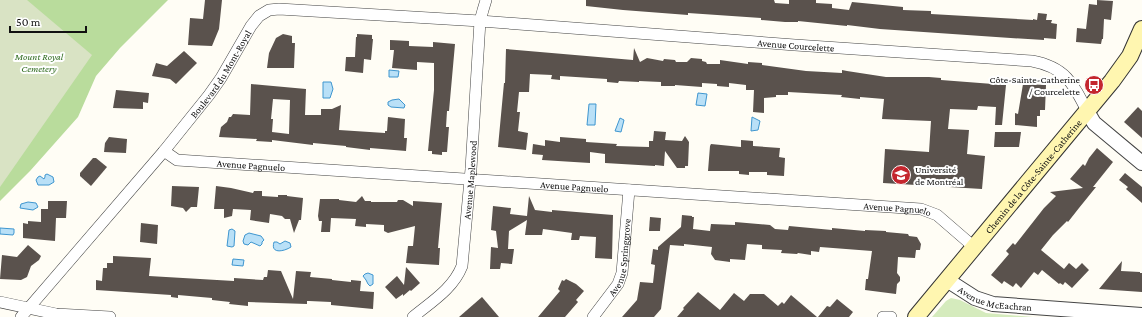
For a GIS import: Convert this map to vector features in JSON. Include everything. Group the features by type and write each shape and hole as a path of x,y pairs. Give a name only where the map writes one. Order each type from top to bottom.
{"main road":[{"name":"Chemin de la Côte-Sainte-Catherine","path":"916,317 1122,68 1141,34"}],"street":[{"path":"480,21 486,0"},
{"name":"Boulevard du Mont-Royal","path":"21,317 164,151 221,78 258,16 268,10 279,9 480,21"},
{"name":"Avenue Courcelette","path":"480,21 1032,61 1048,64 1061,72 1077,91 1087,111"},
{"name":"Avenue Maplewood","path":"413,317 443,293 458,276 463,259 470,179 480,21"},
{"path":"1087,111 1094,123 1142,163"},
{"name":"Avenue Pagnuelo","path":"164,151 177,160 921,209 937,215 974,248"},
{"name":"Avenue Springgrove","path":"593,317 618,284 622,273 629,190"},
{"name":"Avenue McEachran","path":"947,280 974,298 993,304 1142,315"},
{"path":"0,302 56,314 110,317"},
{"path":"882,317 891,317"}],"green space":[{"path":"0,0 168,0 120,48 96,76 78,117 30,171 0,201"},
{"name":"Mount Royal Cemetery","path":"0,0 27,0 92,55 0,187"},
{"path":"951,298 960,300 986,313 1033,317 932,317 946,301"}],"water":[{"path":"389,70 399,71 398,77 389,77"},
{"path":"323,82 331,82 333,89 330,98 323,98"},
{"path":"698,93 707,94 705,106 696,105"},
{"path":"399,99 405,105 404,108 391,107 388,105 388,102"},
{"path":"589,104 596,104 595,125 587,125"},
{"path":"752,117 760,121 758,130 751,131"},
{"path":"620,118 624,120 621,132 615,131"},
{"path":"47,174 53,177 54,182 49,185 38,185 36,180 38,177 40,176 44,179 45,175"},
{"path":"28,202 36,203 38,207 33,210 20,208 21,204"},
{"path":"0,228 14,229 14,233 13,235 0,234"},
{"path":"232,229 235,231 234,246 232,247 227,246 229,230"},
{"path":"249,233 261,236 264,240 260,246 251,242 248,245 244,244 243,241 245,235"},
{"path":"285,241 290,243 291,247 282,251 274,249 274,242 280,244"},
{"path":"233,259 244,260 243,266 232,265"},
{"path":"368,273 373,275 373,284 370,286 363,276"}],"building":[{"path":"205,0 222,0 219,29 212,46 188,45 190,18 203,19"},
{"path":"586,0 774,0 775,3 789,4 789,0 816,0 816,3 832,4 832,8 849,10 852,2 903,7 903,10 931,11 931,14 1033,20 1037,20 1038,13 1047,14 1046,20 1052,20 1051,23 1057,24 1056,39 1044,38 1044,40 996,37 880,29 798,21 785,22 761,20 761,18 688,13 688,15 623,10 586,6"},
{"path":"1097,0 1113,1 1111,20 1104,19 1103,39 1101,44 1076,42 1077,28 1086,29 1089,4 1097,5"},
{"path":"283,34 292,36 292,43 295,43 294,68 267,68 269,53 276,38"},
{"path":"357,34 372,35 373,39 371,60 364,59 363,73 345,71 346,57 355,57"},
{"path":"390,40 409,41 409,46 433,47 433,42 455,44 449,111 447,111 446,127 449,127 447,152 442,152 442,155 432,154 432,151 428,151 434,90 434,63 417,62 417,70 392,68 394,50 390,50"},
{"path":"634,48 640,62 647,58 663,61 664,59 675,60 676,62 687,62 691,58 702,59 702,61 706,62 707,64 720,64 720,60 748,64 748,62 762,63 762,65 806,71 842,73 842,70 886,77 929,77 941,78 941,80 1006,85 1002,125 995,125 996,107 978,106 977,110 950,109 948,129 969,130 967,154 985,156 982,189 883,183 885,149 929,152 931,121 882,119 884,99 860,97 860,99 841,97 842,95 788,92 788,95 776,95 776,97 764,98 764,113 753,112 754,90 746,90 746,85 729,83 729,87 717,86 717,84 702,83 702,87 675,85 661,86 661,82 619,81 618,83 607,82 607,79 560,76 560,80 551,79 552,75 530,74 529,92 519,92 517,112 520,112 518,131 528,133 526,150 498,147 505,83 506,49 633,60"},
{"path":"184,51 197,63 176,84 170,79 152,76 156,63 167,66"},
{"path":"251,84 306,89 305,115 321,115 321,109 332,109 341,105 339,130 385,133 385,131 387,131 388,117 405,119 404,138 407,138 406,151 370,148 370,150 313,143 313,145 272,140 272,142 256,141 257,139 219,137 221,127 233,114 250,115","holes":["273,99 290,100 289,134 272,132 273,119 271,119"]},
{"path":"1023,84 1046,85 1045,110 1040,110 1040,116 1037,116 1037,127 1015,125 1015,113 1018,114"},
{"path":"116,90 149,93 148,103 143,102 143,109 113,108"},
{"path":"1138,107 1142,111 1142,138 1124,122"},
{"path":"654,131 666,132 665,140 682,141 685,136 689,142 688,166 685,166 685,168 677,168 665,151 664,166 605,163 605,154 590,152 590,163 542,160 543,155 532,154 533,144 545,146 545,140 560,142 560,137 586,139 586,142 617,144 616,146 649,147 649,141 653,141"},
{"path":"995,132 1021,132 1019,147 994,147"},
{"path":"109,137 127,139 126,153 104,152 105,143"},
{"path":"741,140 753,141 753,146 780,148 779,157 785,158 784,176 767,175 767,172 749,172 749,175 739,174 739,171 708,171 711,144 741,147"},
{"path":"1097,148 1113,162 1093,187 1096,187 1068,222 1067,221 1053,235 1041,250 1064,269 1069,263 1076,269 1082,263 1089,270 1072,288 1065,282 1063,285 1060,283 1059,284 1042,270 1038,275 1034,272 1021,288 1016,283 1013,287 1004,281 1002,284 991,275 1009,254 1006,251 1013,243 1015,245 1044,208 1056,196 1050,192 1083,188 1070,179 1083,164 1085,166"},
{"path":"93,158 96,158 107,167 91,186 80,176 80,173"},
{"path":"1125,173 1142,187 1142,203 1126,189 1128,187 1119,180"},
{"path":"172,186 199,187 197,207 191,207 186,212 183,208 171,206"},
{"path":"216,186 253,193 254,191 262,191 262,196 278,197 278,195 287,195 303,198 301,220 299,220 294,233 290,219 285,219 282,216 270,214 269,223 250,220 251,210 233,209 232,216 224,218 224,209 214,209"},
{"path":"362,196 365,201 397,202 398,200 403,200 413,206 413,201 442,203 438,248 440,248 439,265 406,263 408,246 413,246 415,226 388,233 384,231 384,225 366,224 366,227 355,226 356,219 331,218 330,232 321,232 322,221 319,221 318,216 320,199 339,199 356,202"},
{"path":"529,196 535,210 613,215 612,259 595,258 596,237 580,236 579,240 571,240 572,233 543,229 542,235 525,235 527,220 509,231 508,249 514,249 512,264 501,263 500,269 490,269 491,247 498,248 496,231 491,230 493,206 511,208 510,214 527,216"},
{"path":"48,201 67,201 66,218 56,218 55,241 23,238 23,223 28,224 28,221 41,222 41,209 48,209"},
{"path":"682,215 694,217 693,229 710,231 711,224 735,225 735,222 770,225 775,229 788,230 789,226 832,230 832,228 886,231 908,234 909,236 917,237 921,244 920,250 916,250 915,258 898,257 897,273 900,277 900,281 897,284 896,294 865,290 872,251 820,247 819,252 811,251 811,255 781,253 782,250 762,249 762,245 747,244 745,260 730,259 730,262 715,260 711,254 712,247 684,244 684,246 670,245 661,309 654,317 622,317 637,300 640,282 653,283 655,265 651,264 653,249 658,250 658,247 681,227"},
{"path":"650,217 661,218 660,231 649,231"},
{"path":"141,223 158,225 157,244 140,242"},
{"path":"28,245 41,256 39,260 31,266 27,277 21,280 0,279 2,255 17,257"},
{"path":"113,256 151,258 149,276 234,281 234,278 263,280 264,277 267,277 268,270 281,271 293,299 296,271 311,272 310,277 351,282 351,280 361,281 360,291 374,292 373,309 331,305 331,302 309,301 307,301 307,304 248,302 248,306 229,304 230,302 212,300 212,298 178,295 178,298 171,297 171,295 96,290 96,280 102,281 103,268 107,268 107,263 113,263"},
{"path":"1122,261 1121,271 1142,273 1142,292 1099,289"},
{"path":"406,267 420,283 411,291 410,290 403,296 403,294 396,299 385,287 397,276 404,285"},
{"path":"566,279 576,284 584,291 576,300 578,302 565,317 538,317 560,291 558,289 562,280 564,281"},
{"path":"698,292 720,310 734,293 744,301 750,294 764,294 778,306 782,302 784,304 791,295 817,317 677,317"},
{"path":"482,297 499,317 459,317"},
{"path":"837,299 853,312 849,317 818,317 827,306 830,307"}],"place":[{"name":"Côte-Sainte-Catherine / Courcelette","path":"1094,85"},
{"name":"Université de Montréal","path":"901,175"}]}
